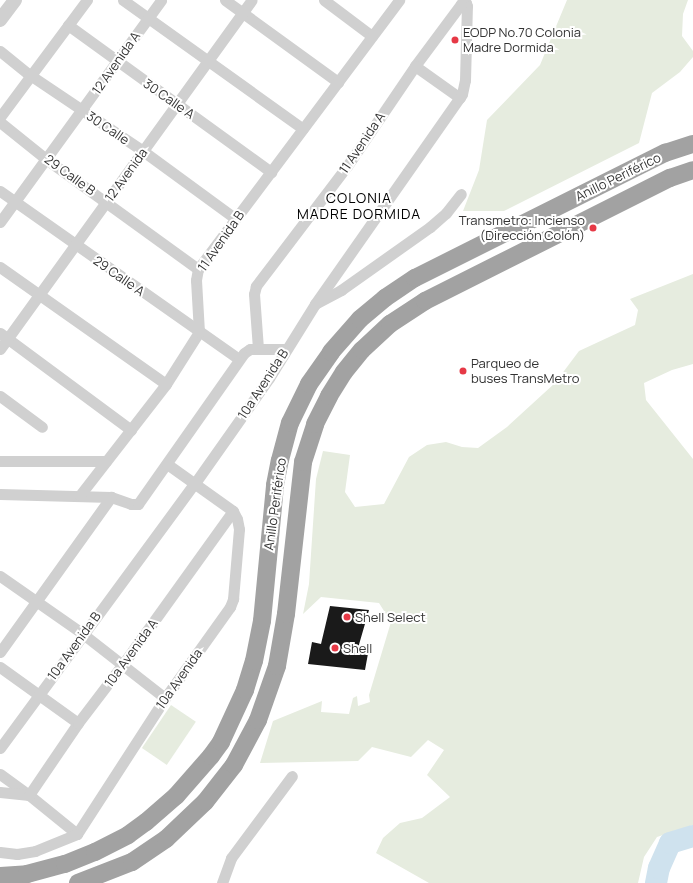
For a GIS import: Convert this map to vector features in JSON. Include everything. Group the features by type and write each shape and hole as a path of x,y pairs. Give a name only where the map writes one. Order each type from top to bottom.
{"highway":[{"name":"Anillo Periférico","path":"0,876 27,874 65,864 95,852 128,834 146,822 176,796 211,756 221,742 245,690 254,661 262,621 275,485 290,424 309,384 331,352 360,319 384,298 415,278 665,154 693,144"},
{"name":"Anillo Periférico","path":"90,881 132,862 166,839 205,802 234,765 258,720 278,666 286,614 303,462 315,424 329,396 344,372 362,350 390,324 425,300 670,178 693,170"}],"street":[{"path":"0,20 15,0"},
{"path":"0,117 87,0"},
{"path":"123,0 209,60 303,129"},
{"name":"12 Avenida A","path":"0,222 82,111 161,0"},
{"path":"225,0 338,82"},
{"name":"12 Avenida","path":"0,350 4,336 40,294 252,0"},
{"path":"324,0 372,36"},
{"name":"11 Avenida B","path":"199,332 196,280 198,269 399,0"},
{"name":"10a Avenida B","path":"0,748 195,483 269,378 315,304 460,98 465,80 467,6 463,2 461,4"},
{"name":"11 Avenida A","path":"258,348 254,294 256,286 348,166 415,66 461,4"},
{"name":"30 Calle A","path":"68,25 271,172"},
{"name":"30 Calle","path":"0,51 30,75 143,151 236,219"},
{"path":"415,66 460,98"},
{"name":"29 Calle B","path":"0,122 46,159 198,269"},
{"name":"29 Calle A","path":"0,191 239,359"},
{"path":"315,304 341,290 430,227 446,213 461,194"},
{"path":"0,267 166,384"},
{"path":"80,495 166,384 199,332"},
{"path":"4,336 130,430"},
{"path":"0,494 111,497 131,504 138,504 244,353 250,349 258,348 286,349"},
{"path":"0,396 42,427"},
{"path":"0,461 106,461"},
{"path":"167,464 233,511"},
{"path":"0,652 111,497"},
{"name":"10a Avenida A","path":"29,795 78,723 123,664 233,511"},
{"name":"10a Avenida","path":"77,834 165,698 230,607 233,599 239,529 237,519 233,511"},
{"path":"0,576 35,602 83,634 165,698"},
{"path":"0,668 78,723"},
{"path":"0,774 29,795 77,834 35,851 17,854 0,852"},
{"path":"222,883 235,852 292,776"},
{"path":"0,792 29,795"}],"shaded area":[{"path":"567,0 688,0 683,14 682,36 693,51 693,57 680,72 652,93 639,143 504,211 463,211 479,170 487,120 540,65"},
{"path":"693,274 693,364 672,370 644,383 646,400 693,459 693,825 657,837 644,857 638,883 429,883 376,853 383,838 400,823 422,818 450,797 427,775 444,750 428,740 411,757 372,747 358,761 260,763 273,721 322,701 321,712 349,714 353,698 357,696 358,706 370,702 369,695 391,622 379,603 321,597 303,614 309,584 316,479 323,451 350,455 345,492 355,507 384,504 409,457 427,445 446,442 462,447 478,448 507,427 555,383 579,351 635,325 638,310 630,299"},
{"path":"171,705 196,722 167,765 142,748"}],"building":[{"name":"Shell","path":"330,606 369,610 358,648 369,648 365,670 308,664 312,642 321,644"}],"waterway":[{"path":"656,883 659,868 670,843 693,836"}],"place":[{"name":"EODP No.70 Colonia Madre Dormida","path":"455,40"},
{"name":"Transmetro: Incienso (Dirección Colón)","path":"593,228"},
{"name":"Parqueo de buses TransMetro","path":"463,371"},
{"name":"Shell Select","path":"347,617"},
{"name":"Shell","path":"335,648"}],"district":[{"name":"COLONIA MADRE DORMIDA","path":"359,206"}]}
